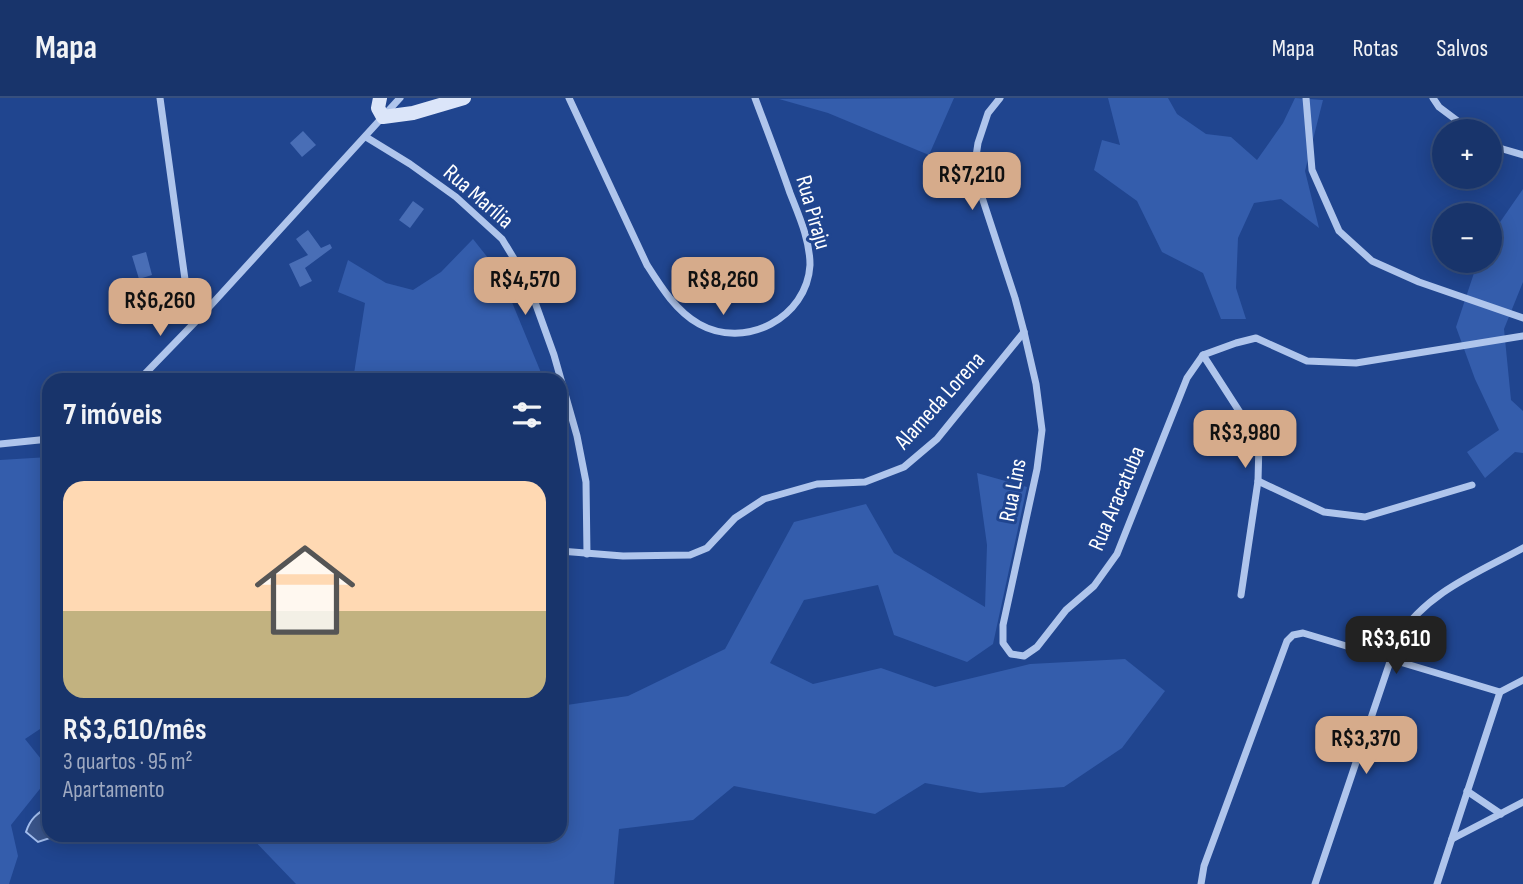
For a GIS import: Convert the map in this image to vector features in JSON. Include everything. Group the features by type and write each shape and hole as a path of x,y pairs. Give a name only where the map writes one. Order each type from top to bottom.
{"street":[{"path":"160,98 187,294 201,316"},
{"path":"380,98 378,108 383,117"},
{"path":"146,373 400,98"},
{"path":"383,117 404,115 464,98"},
{"name":"Rua Piraju","path":"569,98 610,181 636,242 661,288 679,308 701,325 730,333 760,330 785,316 803,294 810,265 806,236 755,98"},
{"name":"Rua Lins","path":"1000,98 988,113 975,163 978,185 1024,332 1036,384 1042,430 1037,469 1003,625 1003,643 1011,654"},
{"path":"1306,98 1312,170 1339,231 1372,261 1419,282 1523,318"},
{"path":"1433,98 1456,119"},
{"name":"Rua Marília","path":"366,136 456,197 502,239 527,280 559,373"},
{"path":"1502,149 1523,155"},
{"name":"Alameda Lorena","path":"567,552 623,556 690,555 707,548 735,517 764,499 817,484 865,482 904,467 937,439 1024,332"},
{"path":"1241,595 1258,481 1259,442 1203,355 1256,338 1307,361 1356,363 1523,336"},
{"name":"Rua Aracatuba","path":"1011,654 1024,656 1037,647 1066,610 1094,586 1117,554 1186,378 1203,355"},
{"name":"Rua Marília","path":"567,401 586,482 587,554"},
{"path":"0,444 42,440"},
{"path":"1258,481 1324,512 1365,517 1472,485"},
{"path":"1315,884 1390,660 1398,638 1409,620 1424,604 1445,590 1523,548"},
{"path":"1201,884 1204,866 1287,641 1293,635 1303,632 1500,692 1523,680"},
{"path":"1437,884 1500,692"},
{"path":"1467,791 1501,814"},
{"path":"1451,839 1523,802"}],"shaded area":[{"path":"954,98 929,155 828,113 779,99"},
{"path":"1108,98 1168,98 1177,114 1206,134 1231,137 1257,160 1283,123 1295,98 1323,100 1305,171 1319,228 1281,199 1254,203 1238,238 1236,288 1246,319 1221,319 1203,273 1162,252 1137,201 1094,170 1102,140 1120,145"},
{"path":"1523,189 1523,282 1504,329 1511,400 1523,411 1523,453 1515,452 1485,478 1467,452 1499,430 1475,379 1456,327 1474,273 1502,273 1502,219"},
{"path":"473,239 500,273 541,373 354,373 365,303 338,292 348,260 386,283 413,290 441,272"},
{"path":"42,457 42,728 25,739 41,759 42,786 11,825 18,856 9,884 0,884 0,460"},
{"path":"977,473 1027,487 993,644 967,662 894,635 878,585 804,600 770,663 813,684 881,668 935,687 1030,664 1125,659 1165,691 1122,748 1064,787 980,793 925,783 875,814 734,786 693,820 619,829 614,884 296,884 256,842 567,842 567,705 628,696 725,649 794,522 866,504 894,553 985,607 987,545"},
{"path":"41,812 42,841 38,842 26,832 34,817"}],"building":[{"path":"303,131 316,145 302,157 290,143"},
{"path":"413,201 424,209 410,228 399,220"},
{"path":"308,230 321,248 330,244 332,248 305,268 312,281 300,287 289,264 308,255 296,239"},
{"path":"146,252 152,275 139,279 132,256"}]}
